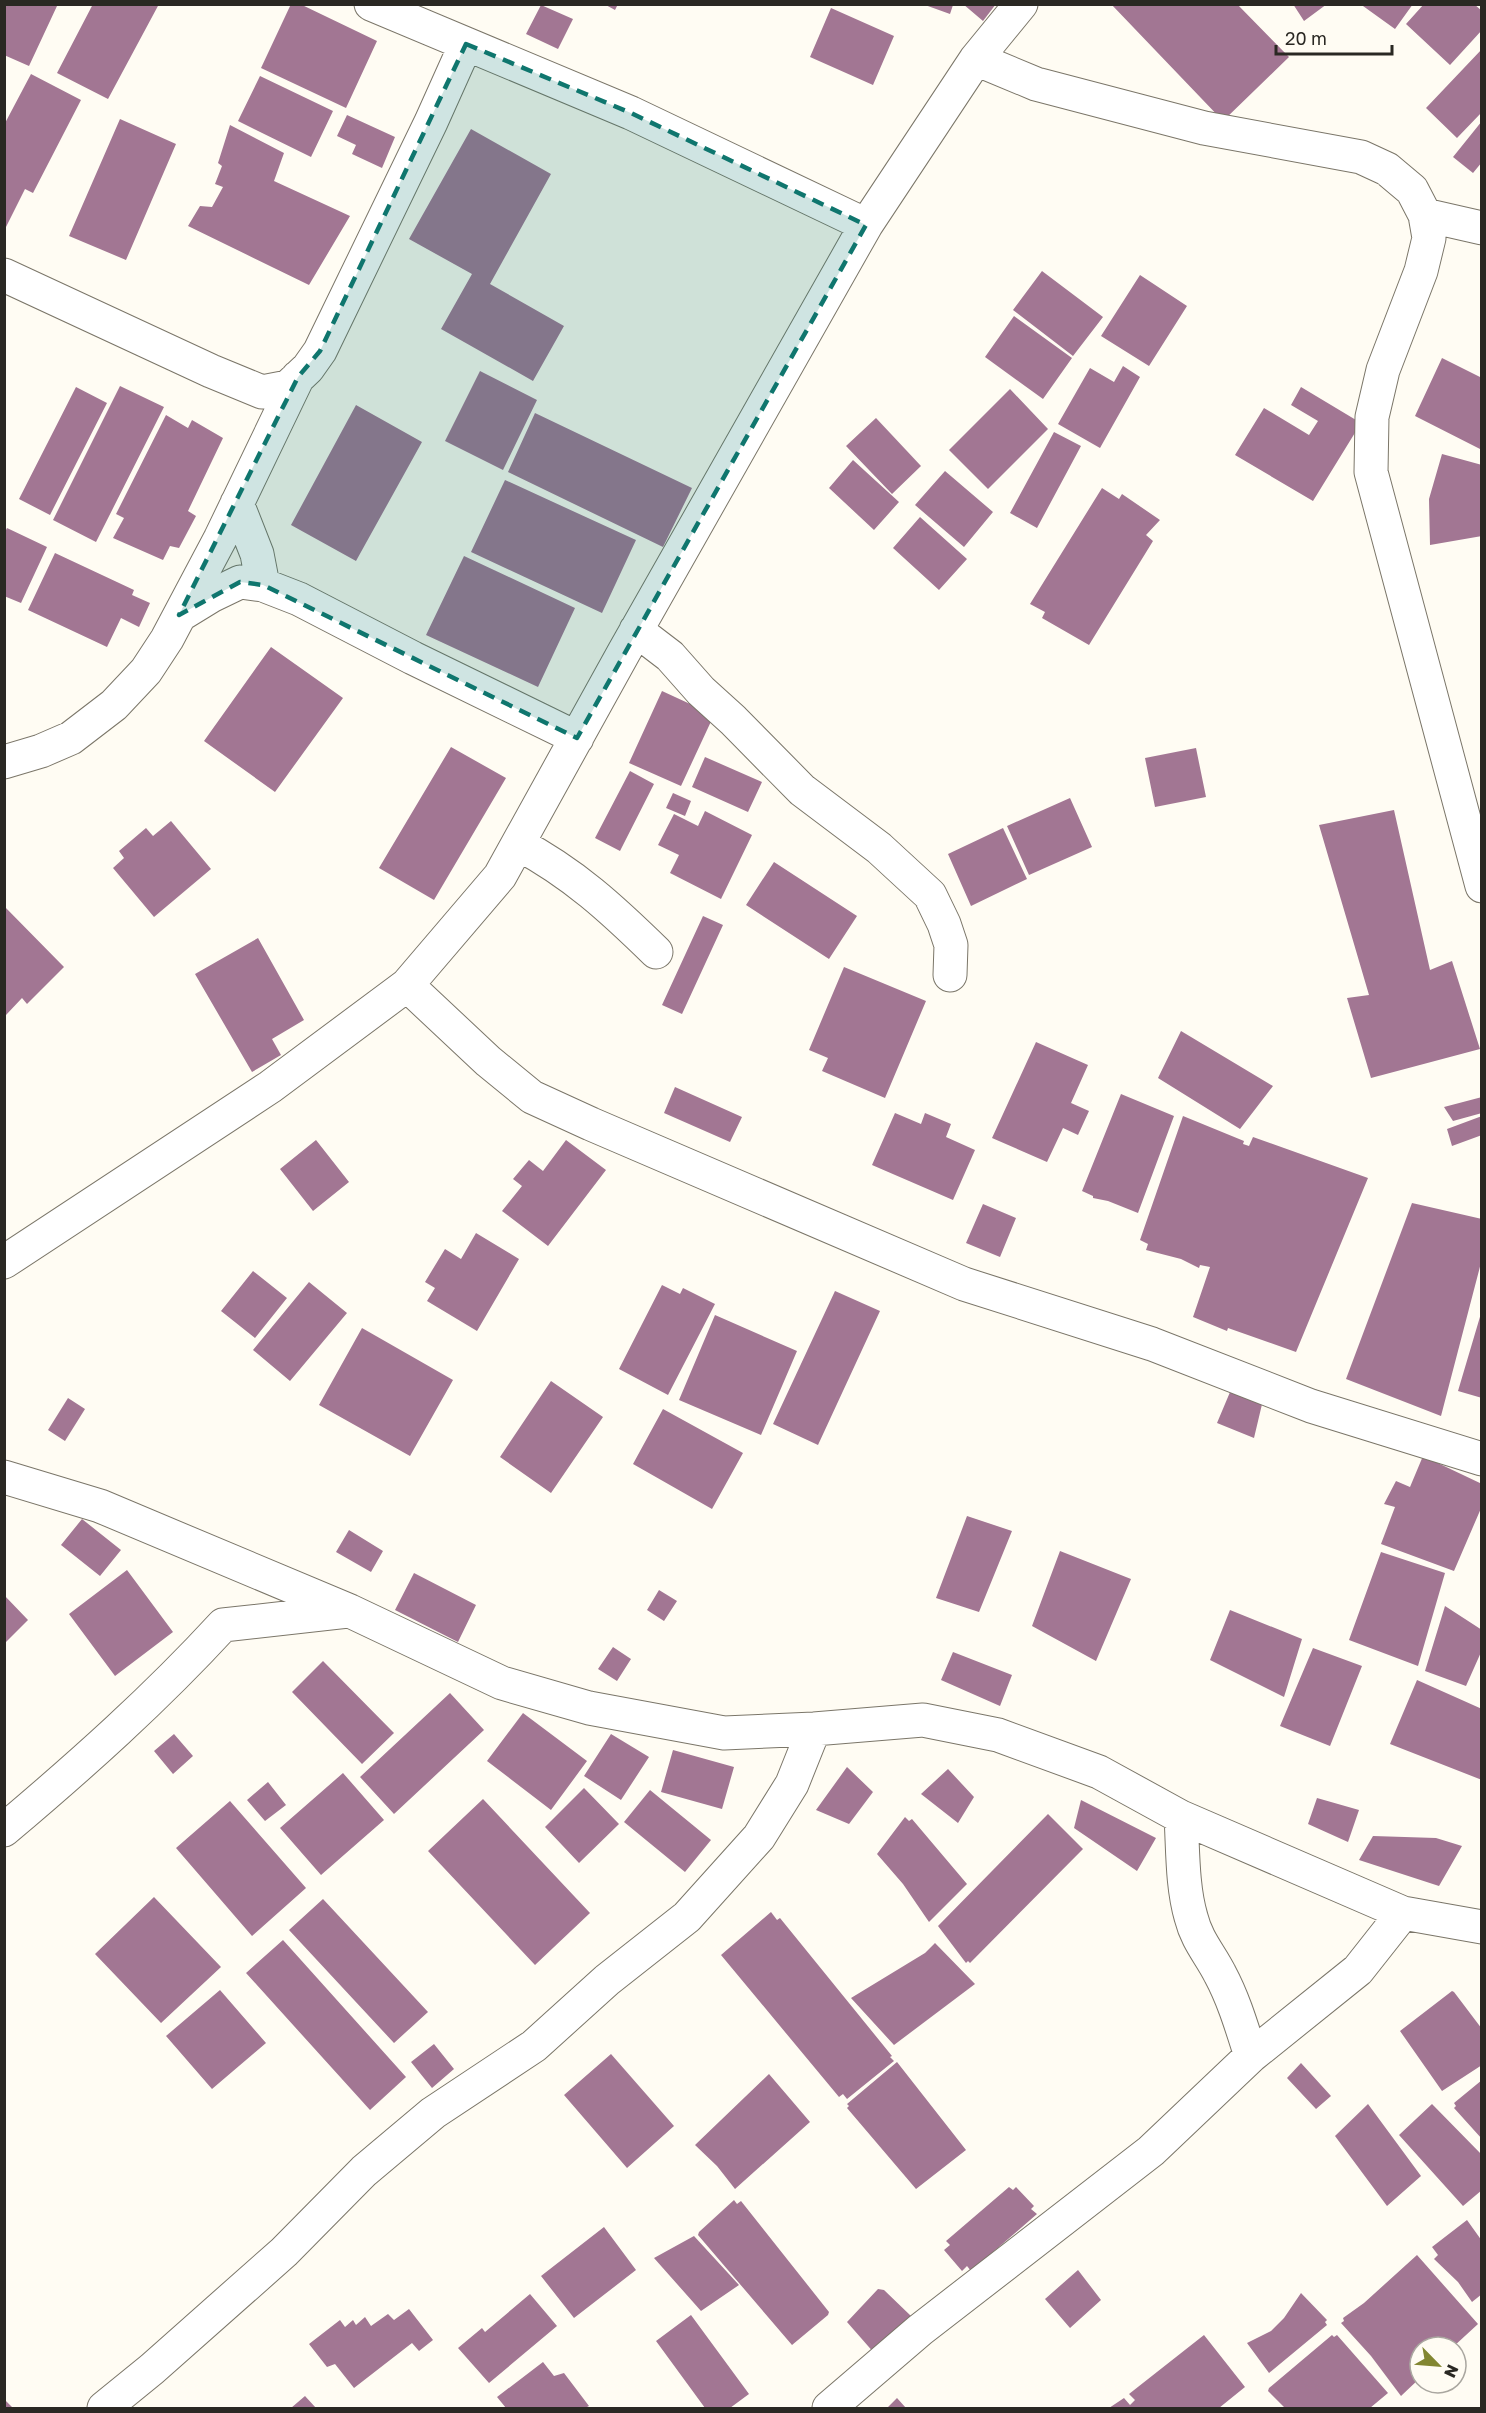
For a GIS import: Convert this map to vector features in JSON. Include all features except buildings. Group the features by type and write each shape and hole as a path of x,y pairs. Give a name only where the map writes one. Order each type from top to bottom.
{"street":[{"path":"371,4 631,113 866,225"},
{"path":"4,1262 270,1087 407,985 500,876 636,630 866,225 976,59 1021,4"},
{"path":"4,275 211,371 262,392 288,387 308,368 320,351 431,122 466,44"},
{"path":"976,59 1036,84 1204,128 1361,157 1388,169 1412,190 1425,215 1430,238 1421,271 1383,370 1372,417 1371,472 1482,886"},
{"path":"1425,215 1482,228"},
{"path":"4,762 41,751 71,738 114,705 147,671 167,639 237,503 298,377"},
{"path":"237,503 257,554 263,585"},
{"path":"179,615 240,582 263,585 299,599 577,738"},
{"path":"636,630 670,656 701,691 802,790 879,848 930,895 951,945 950,975"},
{"path":"518,844 570,875 595,894 656,952"},
{"path":"407,985 488,1061 532,1097 591,1124 964,1284 1152,1344 1311,1406 1482,1459"},
{"path":"4,1477 100,1506 350,1611 502,1683 589,1708 724,1733 814,1730 923,1720 998,1735 1099,1772 1181,1817 1403,1912 1482,1927"},
{"path":"4,1830 95,1752 188,1663 223,1625 350,1611"},
{"path":"104,2409 284,2252 364,2171 433,2113 534,2046 608,1980 687,1917 759,1837 792,1784 814,1730"},
{"path":"1181,1817 1190,1916 1201,1945 1219,1972 1236,2007 1251,2056"},
{"path":"830,2409 920,2330 1151,2151 1251,2056 1358,1970 1403,1912"}],"highlighted area":[{"path":"466,44 631,113 866,225 577,738 263,585 240,582 179,615 298,377 320,351"}]}
